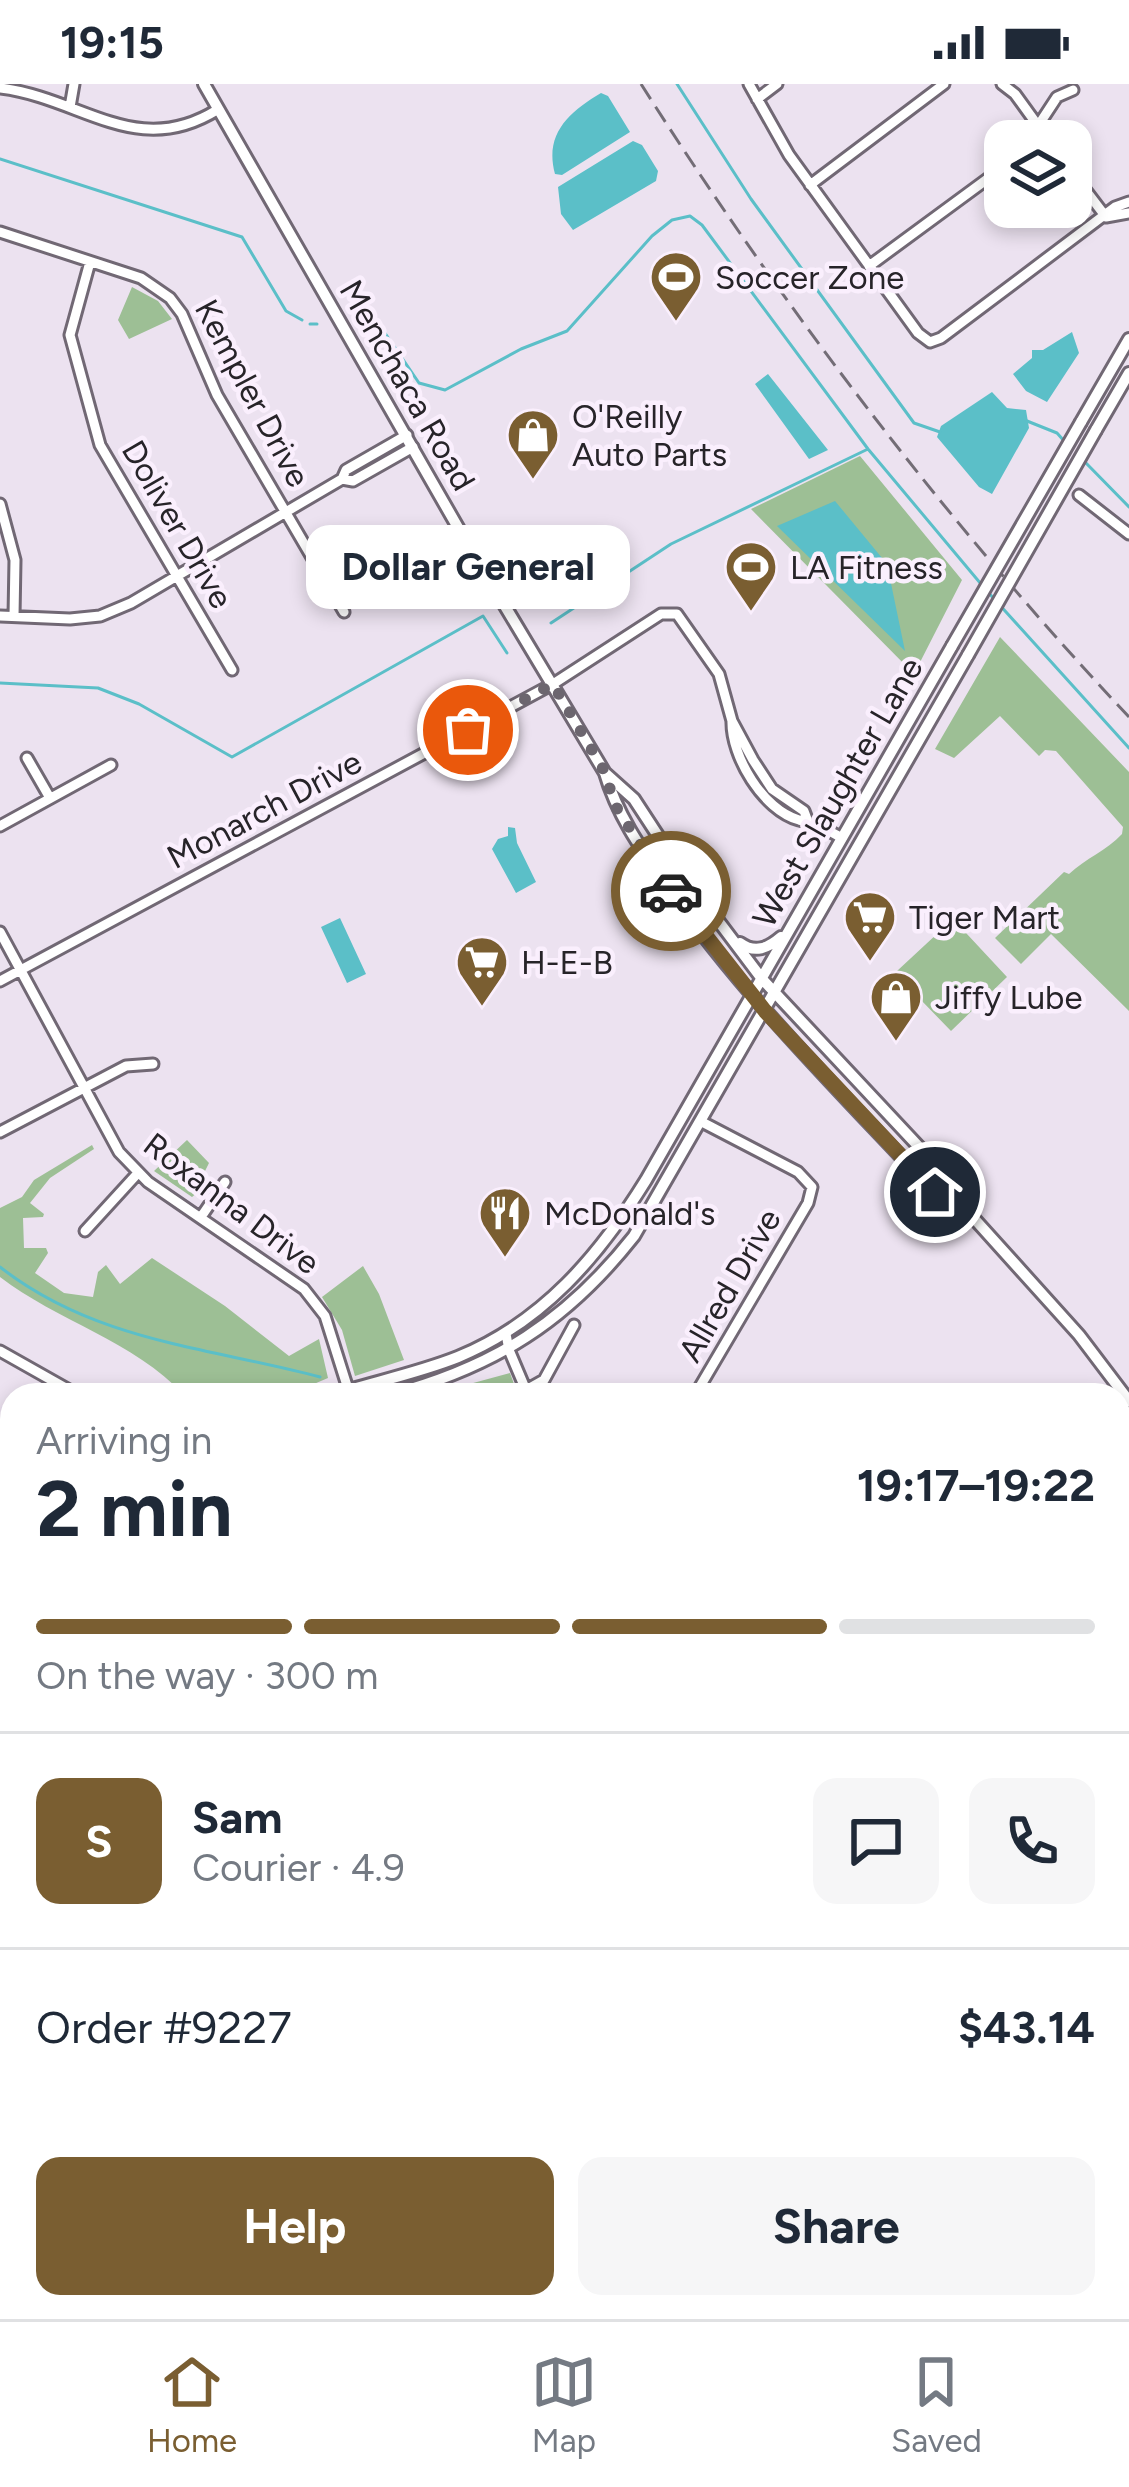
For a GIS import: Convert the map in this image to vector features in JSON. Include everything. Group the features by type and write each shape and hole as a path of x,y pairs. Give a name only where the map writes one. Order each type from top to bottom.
{"main road":[{"name":"Menchaca Road","path":"204,84 605,772 614,804 654,867 765,1011 935,1192 961,1204"},
{"name":"West Slaughter Lane","path":"379,1383 460,1356 506,1334 588,1264 646,1180 1129,339"},
{"name":"West Slaughter Lane","path":"428,1383 470,1370 560,1315 597,1281 648,1213 1129,373"},
{"name":"Menchaca Road","path":"605,772 634,799 762,979 949,1179 961,1204 1079,1335 1115,1383"},
{"path":"730,936 748,949 762,949 789,931"},
{"path":"646,1180 651,1197 648,1213"}],"street":[{"path":"70,107 74,84"},
{"path":"749,84 810,185 918,333 930,342 1115,207 1129,202"},
{"path":"757,99 777,84"},
{"path":"810,185 944,84"},
{"path":"1002,84 1032,120"},
{"path":"0,88 134,128 159,131 189,125 218,110"},
{"path":"1049,120 1058,97 1073,90"},
{"path":"869,266 984,181"},
{"path":"1092,198 1106,217"},
{"path":"1106,217 1129,213"},
{"name":"Kempler Drive","path":"0,232 141,278 177,306 217,395 344,612"},
{"name":"Doliver Drive","path":"90,262 70,323 76,369 100,446 232,670"},
{"path":"0,616 70,620 100,616 342,479 346,470 410,441"},
{"path":"1079,495 1129,534"},
{"path":"0,504 15,560 14,616"},
{"name":"Monarch Drive","path":"0,981 553,684 661,614 677,614 772,789 807,818 842,838"},
{"path":"27,758 50,798"},
{"path":"0,826 111,765"},
{"name":"Roxanna Drive","path":"0,932 112,1141 138,1173 291,1278 315,1301 333,1336 346,1383"},
{"path":"0,1132 126,1066 152,1064"},
{"name":"Allred Drive","path":"702,1122 798,1172 812,1187 808,1203 702,1383"},
{"path":"85,1231 138,1173"},
{"path":"201,1217 225,1182"},
{"path":"541,1383 574,1325"},
{"path":"506,1334 524,1383"},
{"path":"0,1351 57,1383"}],"green space":[{"path":"132,287 158,301 172,319 129,339 118,320"},
{"path":"860,456 962,580 914,674 751,509"},
{"path":"1000,637 1129,772 1129,1011 1051,934 1021,964 995,938 1064,872 1069,874 1116,840 1123,827 1056,751 1045,750 1039,756 1000,716 954,758 935,749"},
{"path":"953,919 1007,977 951,1031 919,998 911,1005 899,993 907,984 897,971"},
{"path":"187,1140 209,1163 203,1188 192,1197 154,1171"},
{"path":"92,1145 94,1149 50,1178 30,1203 43,1217 23,1218 24,1248 46,1248 48,1253 35,1273 64,1293 93,1297 98,1272 106,1265 120,1284 152,1258 289,1356 319,1339 328,1378 316,1383 171,1383 142,1360 22,1292 0,1277 0,1208 22,1197 34,1180"},
{"path":"363,1266 404,1360 355,1376 342,1330 322,1297"},
{"path":"510,1373 514,1383 473,1383"}],"water":[{"path":"601,93 608,96 630,132 562,175 555,174 556,136 579,108"},
{"path":"633,141 642,145 658,171 656,181 573,230 561,214 558,187"},
{"path":"1072,332 1079,353 1047,402 1026,391 1013,374 1032,358 1032,350 1043,350"},
{"path":"768,374 828,450 809,459 755,384"},
{"path":"992,392 1007,408 1026,410 1029,428 992,494 979,487 937,437 941,426"},
{"path":"835,501 887,564 905,651 777,526"},
{"path":"508,827 515,828 536,882 516,893 492,849 498,839 508,836"},
{"path":"340,918 366,974 347,983 321,927"}],"waterway":[{"path":"677,84 751,199 914,423 940,432"},
{"path":"0,159 242,237 286,311 302,320"},
{"path":"359,308 372,314 419,383 445,390 521,349 567,331 652,236 672,220 690,216 702,225 868,449 981,584"},
{"path":"310,324 317,324"},
{"path":"1027,421 1057,433 1065,442"},
{"path":"551,623 671,544 868,449"},
{"path":"1085,462 1129,507"},
{"path":"987,591 1129,748"},
{"path":"0,683 98,688 139,704 232,757 483,616 507,653"},
{"path":"0,1267 37,1292 114,1327 320,1377"}],"railway":[{"path":"641,84 752,251 870,412 996,568 1129,717"}],"way so far":[{"path":"468,730 553,684 605,772 614,804 671,891"}],"place":[{"name":"Soccer Zone","path":"676,323"},
{"name":"O'Reilly Auto Parts","path":"533,481"},
{"name":"LA Fitness","path":"751,613"},
{"name":"Dollar General","path":"468,730"},
{"name":"Tiger Mart","path":"870,963"},
{"name":"H-E-B","path":"482,1008"},
{"name":"Jiffy Lube","path":"896,1043"},
{"name":"McDonald's","path":"505,1259"}],"route":[{"path":"671,891 765,1011 935,1192"}]}
